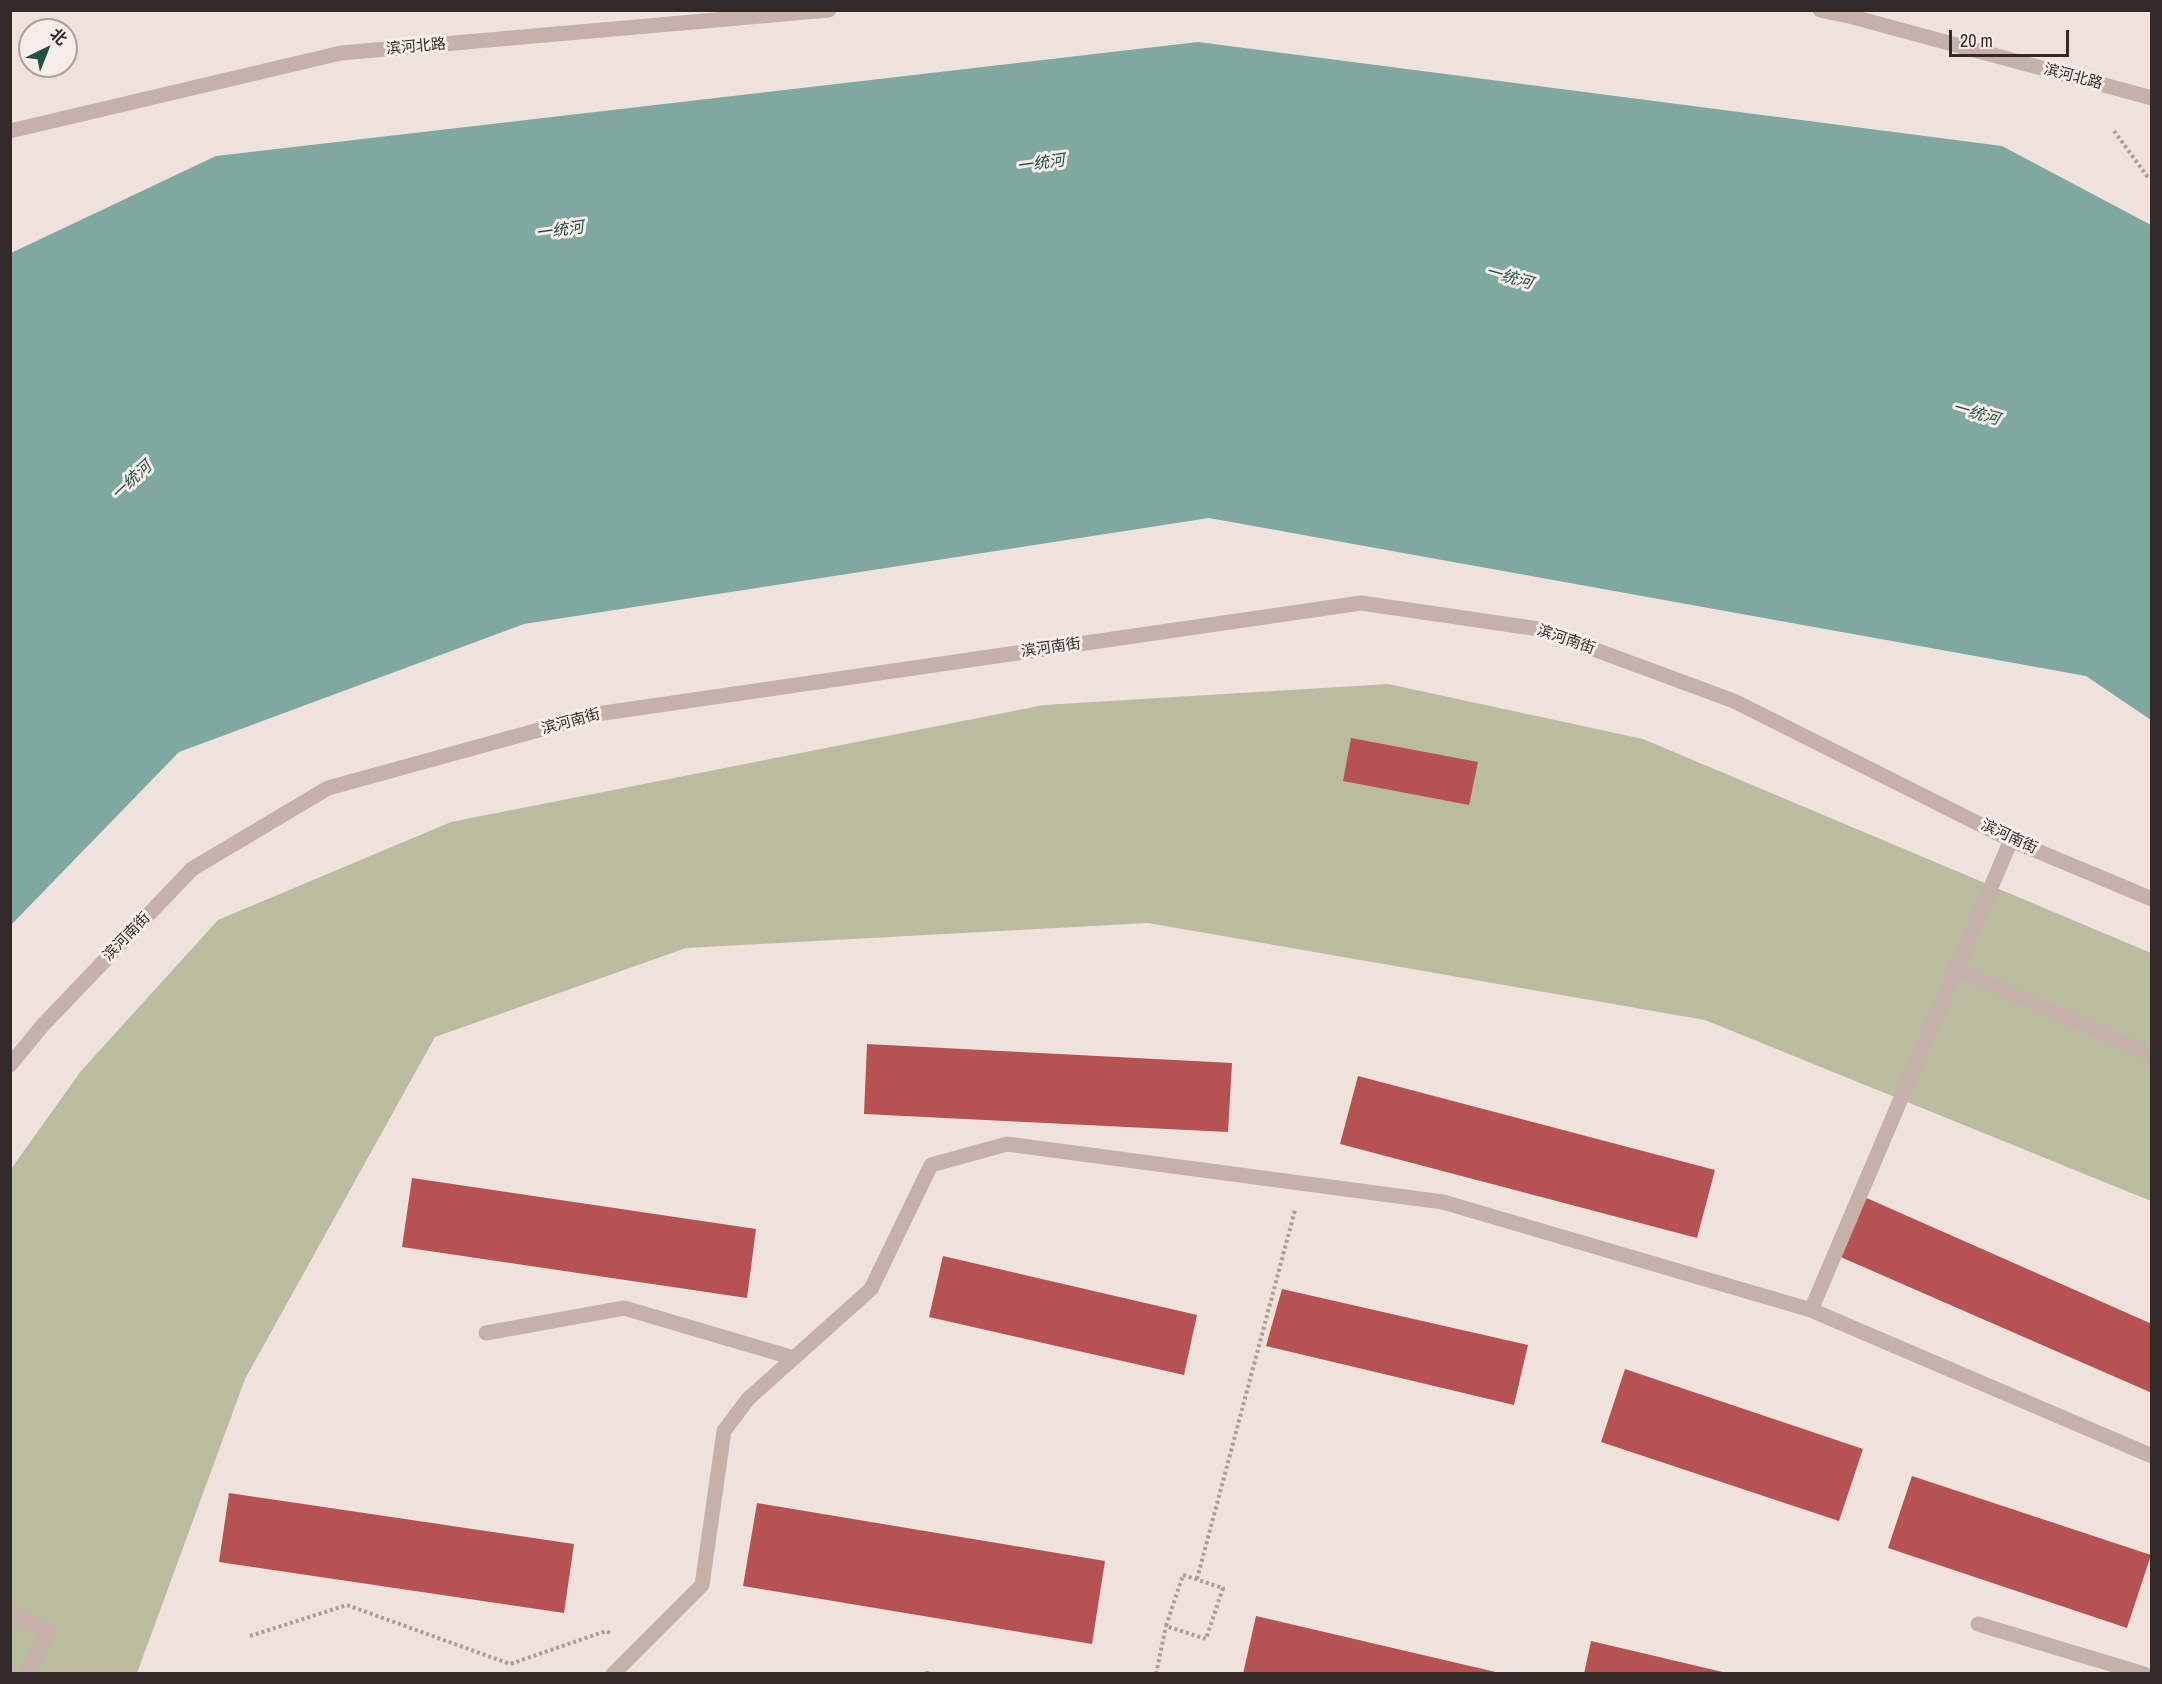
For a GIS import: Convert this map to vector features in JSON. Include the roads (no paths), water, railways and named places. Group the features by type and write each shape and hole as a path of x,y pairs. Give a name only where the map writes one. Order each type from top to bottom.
{"street":[{"name":"滨河北路","path":"10,131 341,53 829,10"},
{"name":"滨河北路","path":"1820,10 1853,14 2151,98"},
{"name":"滨河南街","path":"10,1065 43,1025 192,869 328,788 597,714 1361,603 1539,629 1734,701 2011,840 2151,899"},
{"path":"1811,1310 2011,840"},
{"path":"1956,969 2151,1055"},
{"path":"613,1674 702,1585 724,1431 748,1399 871,1289 931,1165 1007,1144 1443,1202 1811,1310 2151,1456"},
{"path":"486,1333 624,1308 794,1358"},
{"path":"10,1612 49,1632 26,1674"},
{"path":"1978,1624 2144,1674"}],"water":[{"name":"一统河","path":"1198,42 2002,146 2151,225 2151,720 2086,676 1209,518 524,624 179,752 11,925 11,253 216,156"}]}
